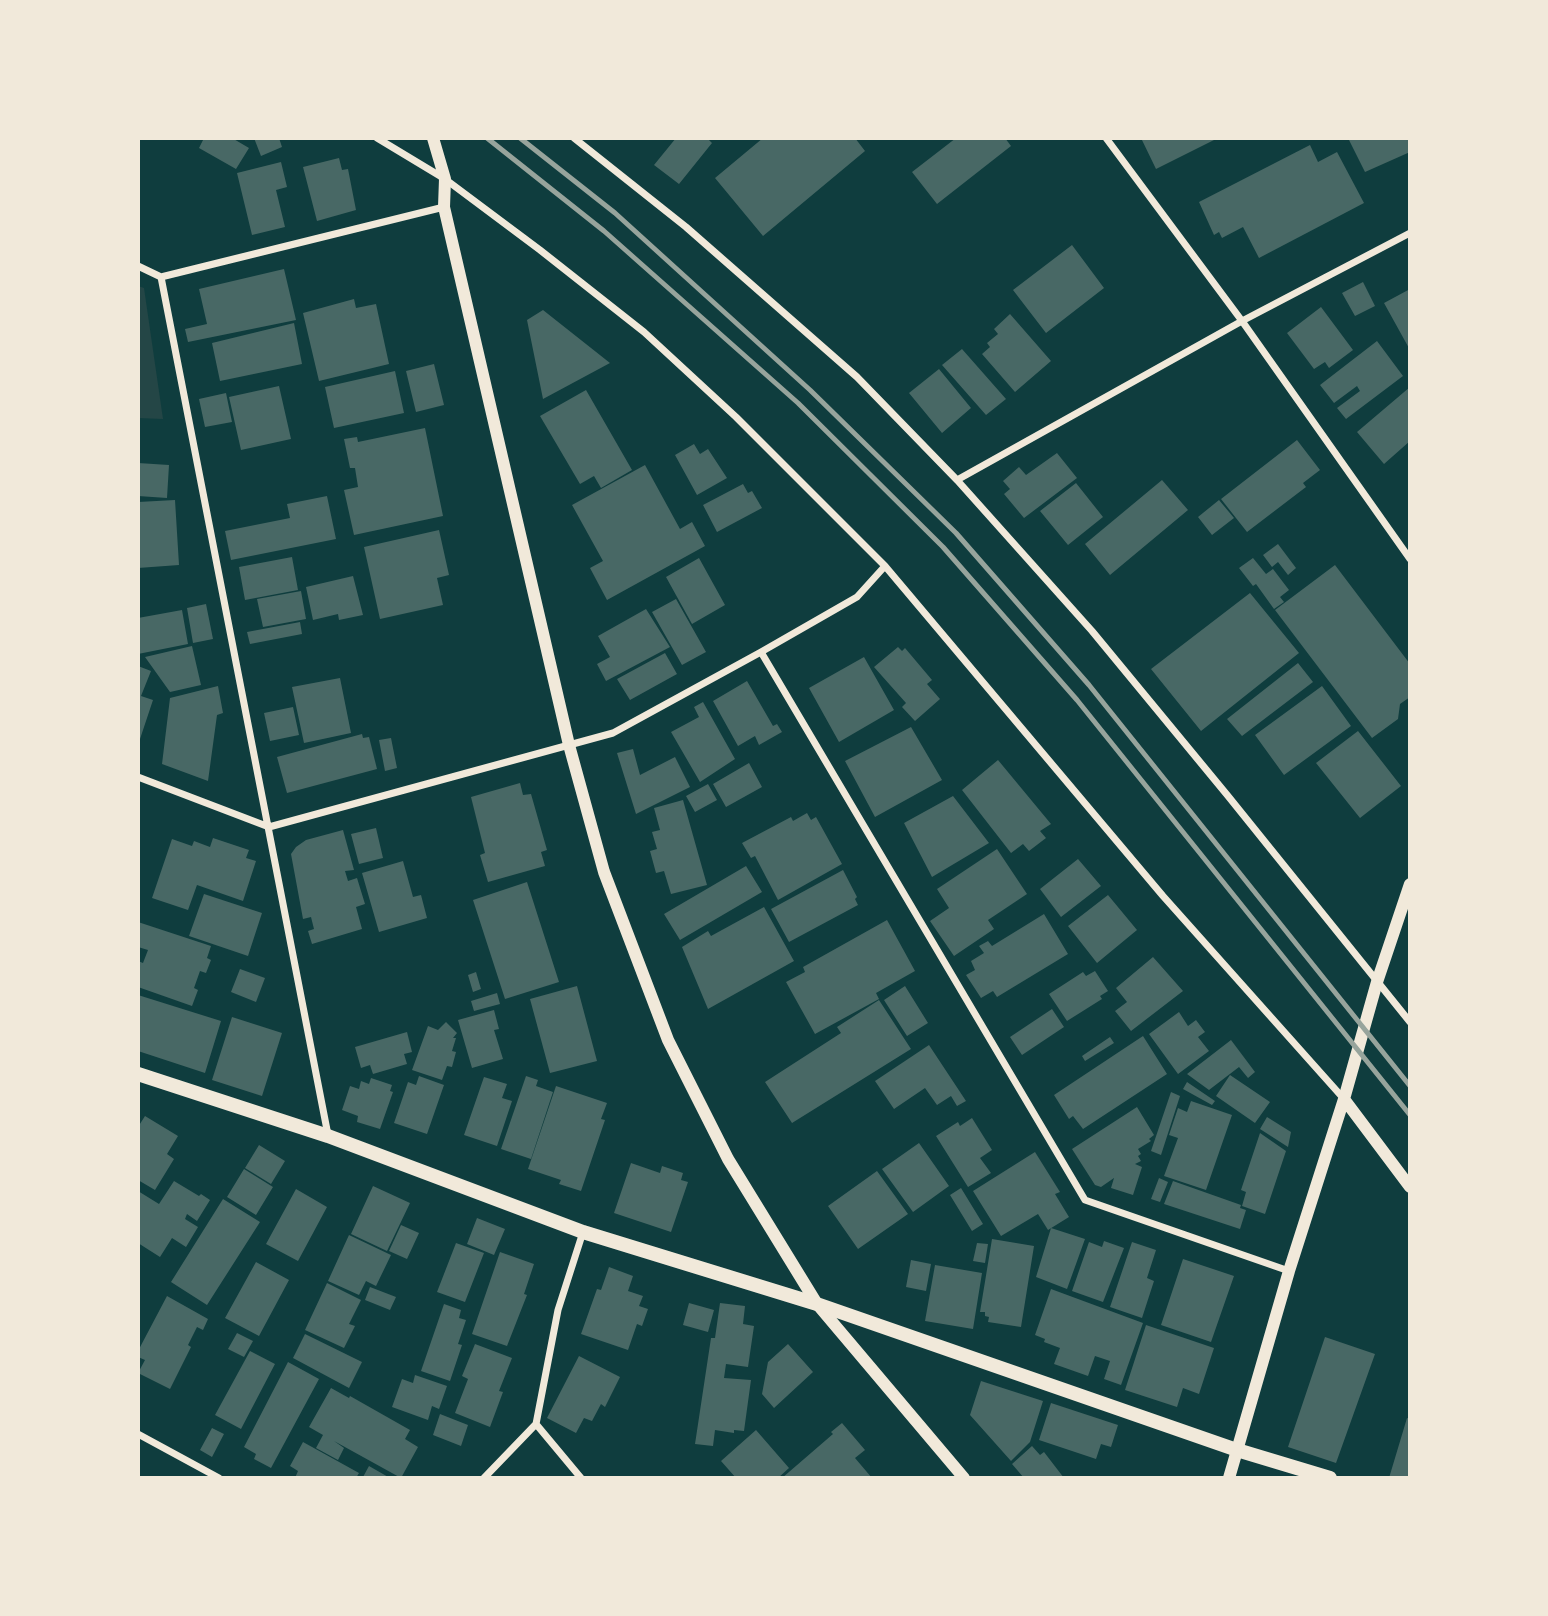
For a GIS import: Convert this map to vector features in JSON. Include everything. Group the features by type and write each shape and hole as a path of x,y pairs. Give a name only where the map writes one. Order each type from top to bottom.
{"main road":[{"path":"138,1074 328,1136 583,1232 817,1304 1237,1450 1330,1478"}],"street":[{"path":"377,138 445,178 644,332 736,417 886,566 1163,896 1344,1099 1410,1187"},
{"path":"433,138 445,178 444,207 569,745 604,872 668,1040 727,1159 817,1304 964,1478"},
{"path":"574,138 686,227 847,369 957,480 1091,631 1410,1022"},
{"path":"1106,138 1242,321 1410,559"},
{"path":"138,266 161,277 444,207"},
{"path":"957,480 1242,321 1410,233"},
{"path":"161,277 328,1136"},
{"path":"138,777 269,827 613,733 857,597 886,566"},
{"path":"761,652 1085,1200 1289,1271"},
{"path":"1229,1478 1377,982 1410,884"},
{"path":"484,1478 536,1424 558,1310 583,1232"},
{"path":"536,1424 581,1478"},
{"path":"138,1434 219,1478"}],"shaded area":[{"path":"138,286 144,288 163,419 138,418"}],"building":[{"path":"204,138 232,138 249,148 236,169 199,148"},
{"path":"254,138 279,138 282,147 261,156"},
{"path":"676,138 707,138 712,143 679,184 654,165"},
{"path":"763,138 855,138 865,151 763,236 715,178"},
{"path":"956,138 1005,138 1011,146 937,204 912,172"},
{"path":"1141,138 1218,138 1156,169"},
{"path":"1348,138 1410,138 1410,152 1365,172"},
{"path":"1310,145 1318,162 1337,152 1364,203 1259,258 1243,227 1222,238 1219,232 1214,235 1199,202"},
{"path":"339,158 342,170 348,169 356,210 317,221 303,167"},
{"path":"281,162 287,187 276,190 285,227 252,235 237,173"},
{"path":"1072,245 1104,288 1046,333 1013,290"},
{"path":"284,269 296,320 188,342 185,329 207,324 199,289"},
{"path":"1363,282 1375,306 1355,316 1342,293"},
{"path":"1410,289 1410,350 1384,303"},
{"path":"354,299 356,308 376,304 389,364 319,381 303,313"},
{"path":"1321,307 1353,350 1329,368 1325,362 1314,369 1287,333"},
{"path":"543,310 610,363 543,399 527,320"},
{"path":"1010,314 1051,361 1015,392 982,354 990,347 987,343 998,334 994,329"},
{"path":"294,323 302,364 220,381 212,343"},
{"path":"1377,341 1403,376 1346,419 1337,408 1360,391 1357,386 1334,403 1320,385"},
{"path":"962,349 1006,399 986,415 942,365"},
{"path":"434,364 444,405 416,412 406,371"},
{"path":"939,369 971,408 942,433 909,393"},
{"path":"395,371 404,413 334,428 325,387"},
{"path":"279,386 291,439 241,450 229,397"},
{"path":"1410,387 1410,441 1384,464 1357,432"},
{"path":"586,390 632,470 601,488 594,476 580,484 540,416"},
{"path":"226,393 232,422 205,427 199,399"},
{"path":"425,428 443,516 354,535 344,490 358,487 355,468 350,468 344,439 357,437 358,442"},
{"path":"1297,440 1320,470 1303,483 1306,487 1247,532 1221,499"},
{"path":"694,444 700,454 708,449 727,478 697,495 675,455"},
{"path":"1057,453 1077,478 1024,518 1004,494 1010,489 1003,481 1019,467 1026,475"},
{"path":"138,463 169,465 167,498 138,496"},
{"path":"645,465 680,529 692,522 705,546 607,600 590,568 603,561 572,505"},
{"path":"1162,480 1188,510 1110,575 1085,544"},
{"path":"1076,483 1103,517 1068,545 1040,511"},
{"path":"743,484 748,493 752,491 762,508 717,532 703,505"},
{"path":"327,496 336,539 231,560 225,531 290,518 287,504"},
{"path":"175,500 179,565 138,568 138,502"},
{"path":"1219,500 1234,518 1212,535 1198,517"},
{"path":"439,530 449,575 437,578 443,605 380,619 364,547"},
{"path":"1278,544 1296,568 1288,575 1278,562 1272,567 1263,555"},
{"path":"292,557 298,590 245,600 239,567"},
{"path":"699,558 725,605 692,624 666,577"},
{"path":"1253,558 1266,574 1273,569 1289,590 1280,597 1284,602 1274,609 1256,584 1253,586 1239,568"},
{"path":"1335,565 1410,664 1410,697 1400,704 1398,719 1372,738 1275,610"},
{"path":"353,576 363,615 339,620 338,614 313,620 306,587"},
{"path":"301,591 306,619 263,627 257,599"},
{"path":"1250,593 1299,653 1201,731 1151,669"},
{"path":"676,599 706,652 682,665 652,612"},
{"path":"206,604 213,639 193,643 187,608"},
{"path":"646,609 670,647 606,681 597,664 610,657 598,636"},
{"path":"182,610 188,644 138,654 138,618"},
{"path":"300,622 302,634 250,644 247,632"},
{"path":"192,646 201,685 170,692 145,657"},
{"path":"898,647 902,651 905,648 932,680 927,684 940,699 915,721 902,707 906,703 874,667"},
{"path":"665,653 677,674 630,700 617,679"},
{"path":"864,657 894,710 839,742 809,688"},
{"path":"1298,663 1313,682 1242,736 1227,719"},
{"path":"138,666 151,671 141,696 153,700 139,742"},
{"path":"340,678 351,733 304,743 292,687"},
{"path":"747,681 773,726 777,724 782,732 759,745 755,736 738,746 713,701"},
{"path":"218,686 223,713 217,715 208,781 162,764 170,698"},
{"path":"1322,686 1351,726 1284,775 1255,735"},
{"path":"703,702 735,759 700,782 671,732 699,717 694,707"},
{"path":"293,707 299,735 270,741 264,713"},
{"path":"911,727 942,780 875,817 845,761"},
{"path":"1358,731 1401,786 1360,818 1316,763"},
{"path":"362,734 363,738 369,737 377,769 287,793 277,757"},
{"path":"391,738 397,768 385,771 379,740"},
{"path":"633,749 640,775 675,757 690,787 636,814 617,753"},
{"path":"998,760 1051,824 1040,831 1046,838 1029,851 1023,844 1011,853 962,790"},
{"path":"749,763 762,787 726,807 713,784"},
{"path":"520,783 523,795 531,794 547,850 541,852 545,866 488,882 480,855 485,853 471,797"},
{"path":"708,784 717,800 695,812 686,796"},
{"path":"953,796 989,843 932,877 904,823"},
{"path":"683,800 707,885 671,894 664,871 656,873 650,851 657,849 652,832 660,830 654,808"},
{"path":"807,813 811,820 816,817 842,864 778,900 755,856 751,858 742,843 791,817 793,821"},
{"path":"376,828 383,858 359,864 351,834"},
{"path":"343,830 354,870 345,871 348,881 357,878 365,904 356,907 362,929 312,944 308,931 314,929 311,917 303,919 291,854 306,840"},
{"path":"213,838 249,850 246,858 256,861 243,901 197,885 188,910 152,898 172,839 192,846 194,841 210,847"},
{"path":"997,849 1027,894 988,920 994,929 954,956 930,921 949,908 937,889"},
{"path":"1078,859 1101,886 1061,917 1040,889"},
{"path":"403,861 413,897 421,895 427,918 379,932 362,873"},
{"path":"746,866 762,892 680,940 664,914"},
{"path":"843,870 857,897 855,899 858,905 789,942 771,909"},
{"path":"527,882 559,982 505,999 473,900"},
{"path":"204,894 262,913 248,956 189,936"},
{"path":"1108,895 1137,930 1097,963 1068,926"},
{"path":"764,907 794,961 708,1009 682,947 708,931 711,936"},
{"path":"1044,914 1068,954 997,997 993,991 981,998 966,975 975,970 971,961 984,953 979,946 988,941 992,946"},
{"path":"887,920 915,971 876,993 879,999 815,1034 786,982 805,972 803,967"},
{"path":"138,922 211,946 207,958 211,960 206,973 200,971 194,988 198,990 192,1006 138,987 138,961 143,963 148,950 138,947"},
{"path":"1153,957 1183,991 1131,1031 1115,1011 1127,1002 1116,988"},
{"path":"240,969 265,978 256,1002 231,992"},
{"path":"1095,971 1108,991 1100,996 1102,999 1067,1021 1049,994 1083,972 1086,976"},
{"path":"476,972 481,989 473,992 468,975"},
{"path":"577,986 597,1061 550,1073 530,999"},
{"path":"905,986 928,1023 907,1036 884,1000"},
{"path":"497,993 500,1004 474,1011 471,1001"},
{"path":"138,995 221,1021 205,1073 138,1051"},
{"path":"879,1000 911,1049 792,1123 765,1082 841,1033 837,1027"},
{"path":"1052,1009 1064,1027 1022,1055 1010,1037"},
{"path":"494,1010 499,1029 494,1030 503,1059 472,1068 458,1020"},
{"path":"1179,1012 1188,1026 1196,1020 1205,1032 1198,1037 1209,1051 1178,1074 1149,1034"},
{"path":"232,1017 282,1033 262,1096 212,1080"},
{"path":"446,1022 457,1033 453,1038 456,1038 452,1051 456,1052 452,1067 447,1066 442,1080 412,1070 428,1026 438,1030"},
{"path":"407,1032 412,1052 404,1054 407,1064 373,1074 370,1065 361,1068 355,1047"},
{"path":"1143,1036 1167,1074 1083,1129 1073,1116 1069,1119 1054,1095"},
{"path":"1110,1037 1114,1043 1085,1061 1082,1056"},
{"path":"1231,1040 1255,1072 1248,1078 1239,1067 1209,1090 1187,1074"},
{"path":"929,1045 966,1101 957,1106 951,1096 937,1105 925,1088 894,1109 875,1081"},
{"path":"1230,1075 1270,1102 1255,1123 1216,1096"},
{"path":"419,1076 444,1085 427,1134 394,1123 408,1082 416,1085"},
{"path":"526,1076 538,1080 536,1086 553,1092 531,1159 501,1149"},
{"path":"484,1077 507,1084 502,1098 512,1101 497,1146 464,1135"},
{"path":"371,1078 392,1085 390,1091 393,1092 380,1129 357,1122 358,1116 342,1110 350,1086 359,1089 361,1081 369,1084"},
{"path":"1187,1082 1215,1101 1212,1105 1183,1089"},
{"path":"556,1086 607,1103 601,1119 605,1120 581,1191 559,1184 561,1180 528,1169"},
{"path":"1171,1092 1180,1096 1161,1155 1151,1151"},
{"path":"1191,1101 1232,1115 1206,1190 1164,1176 1178,1138 1169,1135 1178,1108 1187,1112"},
{"path":"1137,1107 1154,1135 1149,1139 1151,1141 1138,1149 1141,1161 1135,1164 1142,1167 1133,1195 1111,1188 1114,1178 1101,1187 1095,1185 1072,1149"},
{"path":"145,1116 178,1136 167,1154 174,1159 155,1190 138,1180 138,1127"},
{"path":"1267,1117 1291,1132 1288,1147 1260,1129"},
{"path":"972,1118 992,1150 980,1158 991,1173 968,1187 936,1136 958,1122 960,1126"},
{"path":"1260,1133 1286,1151 1265,1214 1242,1206 1246,1192 1241,1190"},
{"path":"919,1143 949,1186 913,1212 882,1169"},
{"path":"259,1145 285,1161 271,1184 245,1168"},
{"path":"1035,1152 1060,1192 1055,1194 1069,1217 1048,1230 1038,1214 1001,1236 973,1191"},
{"path":"631,1163 660,1173 662,1166 683,1173 681,1180 688,1182 671,1232 614,1213"},
{"path":"244,1169 273,1187 256,1215 227,1197"},
{"path":"877,1171 908,1214 858,1249 828,1206"},
{"path":"1159,1178 1168,1182 1160,1202 1151,1199"},
{"path":"174,1181 210,1200 197,1221 187,1214 185,1219 198,1227 186,1247 172,1238 160,1257 138,1243 138,1191 159,1204"},
{"path":"1173,1181 1241,1205 1240,1208 1246,1210 1240,1229 1164,1204"},
{"path":"373,1186 410,1203 387,1251 351,1234"},
{"path":"961,1188 983,1224 972,1231 950,1195"},
{"path":"296,1189 327,1207 298,1261 266,1244"},
{"path":"223,1199 260,1222 207,1305 171,1282"},
{"path":"477,1218 505,1229 494,1255 467,1244"},
{"path":"401,1225 419,1233 407,1259 389,1251"},
{"path":"1051,1228 1085,1239 1067,1289 1036,1277"},
{"path":"349,1235 391,1255 376,1286 366,1281 359,1295 328,1281"},
{"path":"992,1239 1034,1246 1021,1327 988,1322 989,1317 985,1316 985,1312 980,1312"},
{"path":"1104,1241 1124,1248 1103,1302 1072,1291 1089,1242 1102,1247"},
{"path":"1132,1242 1156,1250 1147,1278 1154,1281 1142,1318 1110,1307"},
{"path":"456,1243 484,1253 465,1302 437,1292"},
{"path":"977,1243 988,1244 985,1263 973,1261"},
{"path":"500,1252 534,1264 524,1294 527,1295 507,1346 472,1334"},
{"path":"1183,1259 1234,1276 1211,1342 1161,1325"},
{"path":"911,1260 931,1264 926,1291 906,1287"},
{"path":"256,1262 289,1280 259,1336 225,1318"},
{"path":"935,1265 982,1273 973,1329 925,1321"},
{"path":"609,1267 633,1276 628,1291 643,1296 639,1306 648,1309 642,1326 637,1324 628,1350 581,1334 597,1289 601,1290"},
{"path":"327,1283 361,1300 349,1324 355,1326 344,1348 305,1330"},
{"path":"370,1287 396,1297 390,1310 365,1300"},
{"path":"1051,1289 1143,1323 1121,1385 1104,1379 1110,1361 1095,1356 1088,1376 1054,1364 1060,1348 1035,1335"},
{"path":"167,1296 208,1319 203,1330 197,1327 188,1345 191,1347 170,1389 138,1373 145,1360 138,1357 138,1351"},
{"path":"689,1303 714,1310 708,1332 683,1325"},
{"path":"720,1303 745,1306 743,1324 754,1326 748,1367 726,1364 724,1378 751,1380 744,1431 734,1430 734,1433 715,1430 713,1446 695,1444 711,1338 715,1338"},
{"path":"444,1304 461,1310 459,1318 466,1320 458,1344 462,1345 450,1381 421,1371"},
{"path":"1146,1325 1214,1348 1199,1394 1183,1388 1177,1407 1125,1390"},
{"path":"237,1333 253,1341 244,1357 228,1349"},
{"path":"305,1334 362,1362 349,1388 293,1358"},
{"path":"1325,1337 1375,1354 1336,1463 1288,1447"},
{"path":"475,1344 512,1358 499,1391 503,1392 490,1427 455,1413 468,1379 462,1376"},
{"path":"788,1344 813,1372 774,1408 762,1394 768,1362"},
{"path":"250,1351 275,1364 241,1429 215,1415"},
{"path":"579,1356 620,1377 605,1407 601,1404 592,1421 584,1418 576,1433 547,1418"},
{"path":"288,1362 319,1379 271,1468 254,1459 256,1454 244,1447"},
{"path":"415,1375 447,1386 439,1409 432,1406 428,1420 392,1407 402,1379 413,1383"},
{"path":"981,1381 1043,1401 1030,1442 1011,1461 970,1415"},
{"path":"331,1388 410,1430 405,1439 418,1447 401,1478 334,1441 344,1448 338,1460 316,1448 323,1435 309,1427"},
{"path":"1051,1403 1118,1425 1111,1447 1101,1444 1096,1459 1039,1440"},
{"path":"440,1414 468,1425 461,1446 433,1435"},
{"path":"1407,1418 1410,1419 1410,1478 1389,1478"},
{"path":"842,1423 865,1450 855,1458 872,1478 782,1478 833,1434 831,1432"},
{"path":"212,1428 224,1434 212,1457 200,1450"},
{"path":"756,1430 789,1468 778,1478 736,1478 721,1461"},
{"path":"303,1442 359,1473 356,1478 295,1478 298,1471 290,1466"},
{"path":"1032,1446 1040,1455 1044,1452 1064,1478 1024,1478 1012,1464"},
{"path":"369,1466 390,1478 363,1477"}],"railway":[{"path":"487,138 604,231 798,403 943,547 1077,700 1410,1115"},
{"path":"520,138 615,213 810,390 956,533 1089,685 1410,1086"}]}
